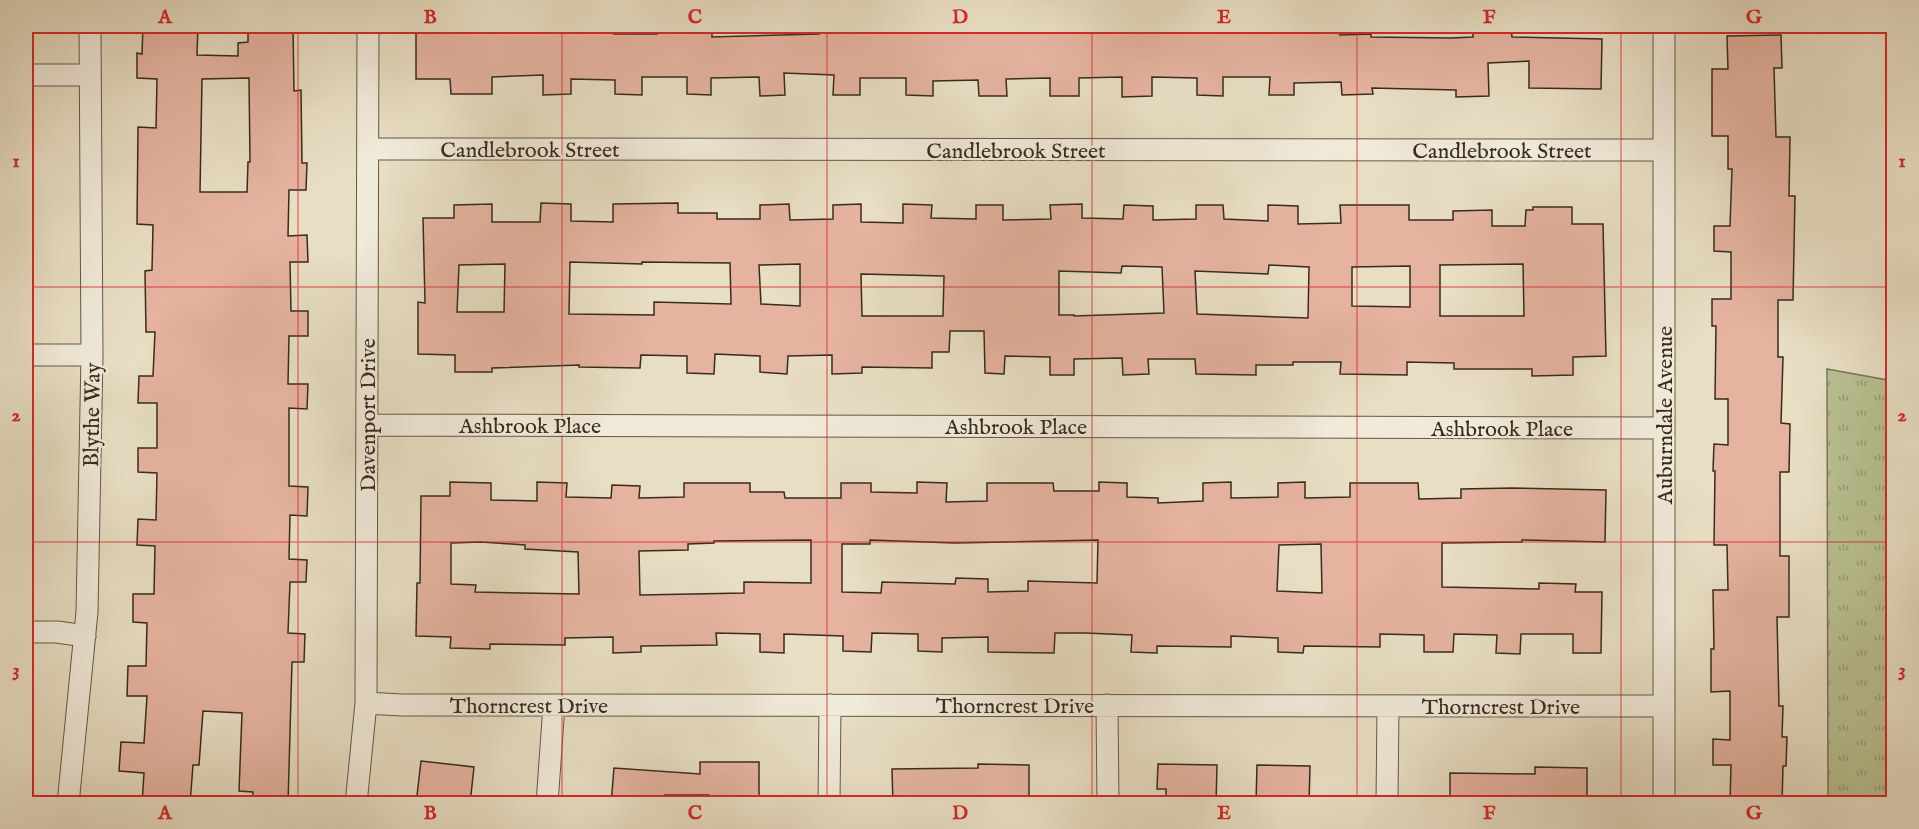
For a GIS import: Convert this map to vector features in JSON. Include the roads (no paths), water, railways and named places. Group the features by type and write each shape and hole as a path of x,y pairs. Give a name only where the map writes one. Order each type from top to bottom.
{"street":[{"name":"Blythe Way","path":"68,804 87,612 92,430 90,26"},
{"name":"Davenport Drive","path":"356,804 366,703 368,26"},
{"name":"Auburndale Avenue","path":"1664,26 1664,804"},
{"path":"26,75 90,75"},
{"name":"Candlebrook Street","path":"368,149 1664,150"},
{"path":"26,355 92,355"},
{"name":"Ashbrook Place","path":"367,425 1664,428"},
{"path":"26,632 57,632 84,636"},
{"name":"Thorncrest Drive","path":"366,703 1664,706"},
{"path":"547,804 554,705"},
{"path":"829,804 830,705"},
{"path":"1107,705 1108,804"},
{"path":"1387,804 1388,706"}]}
